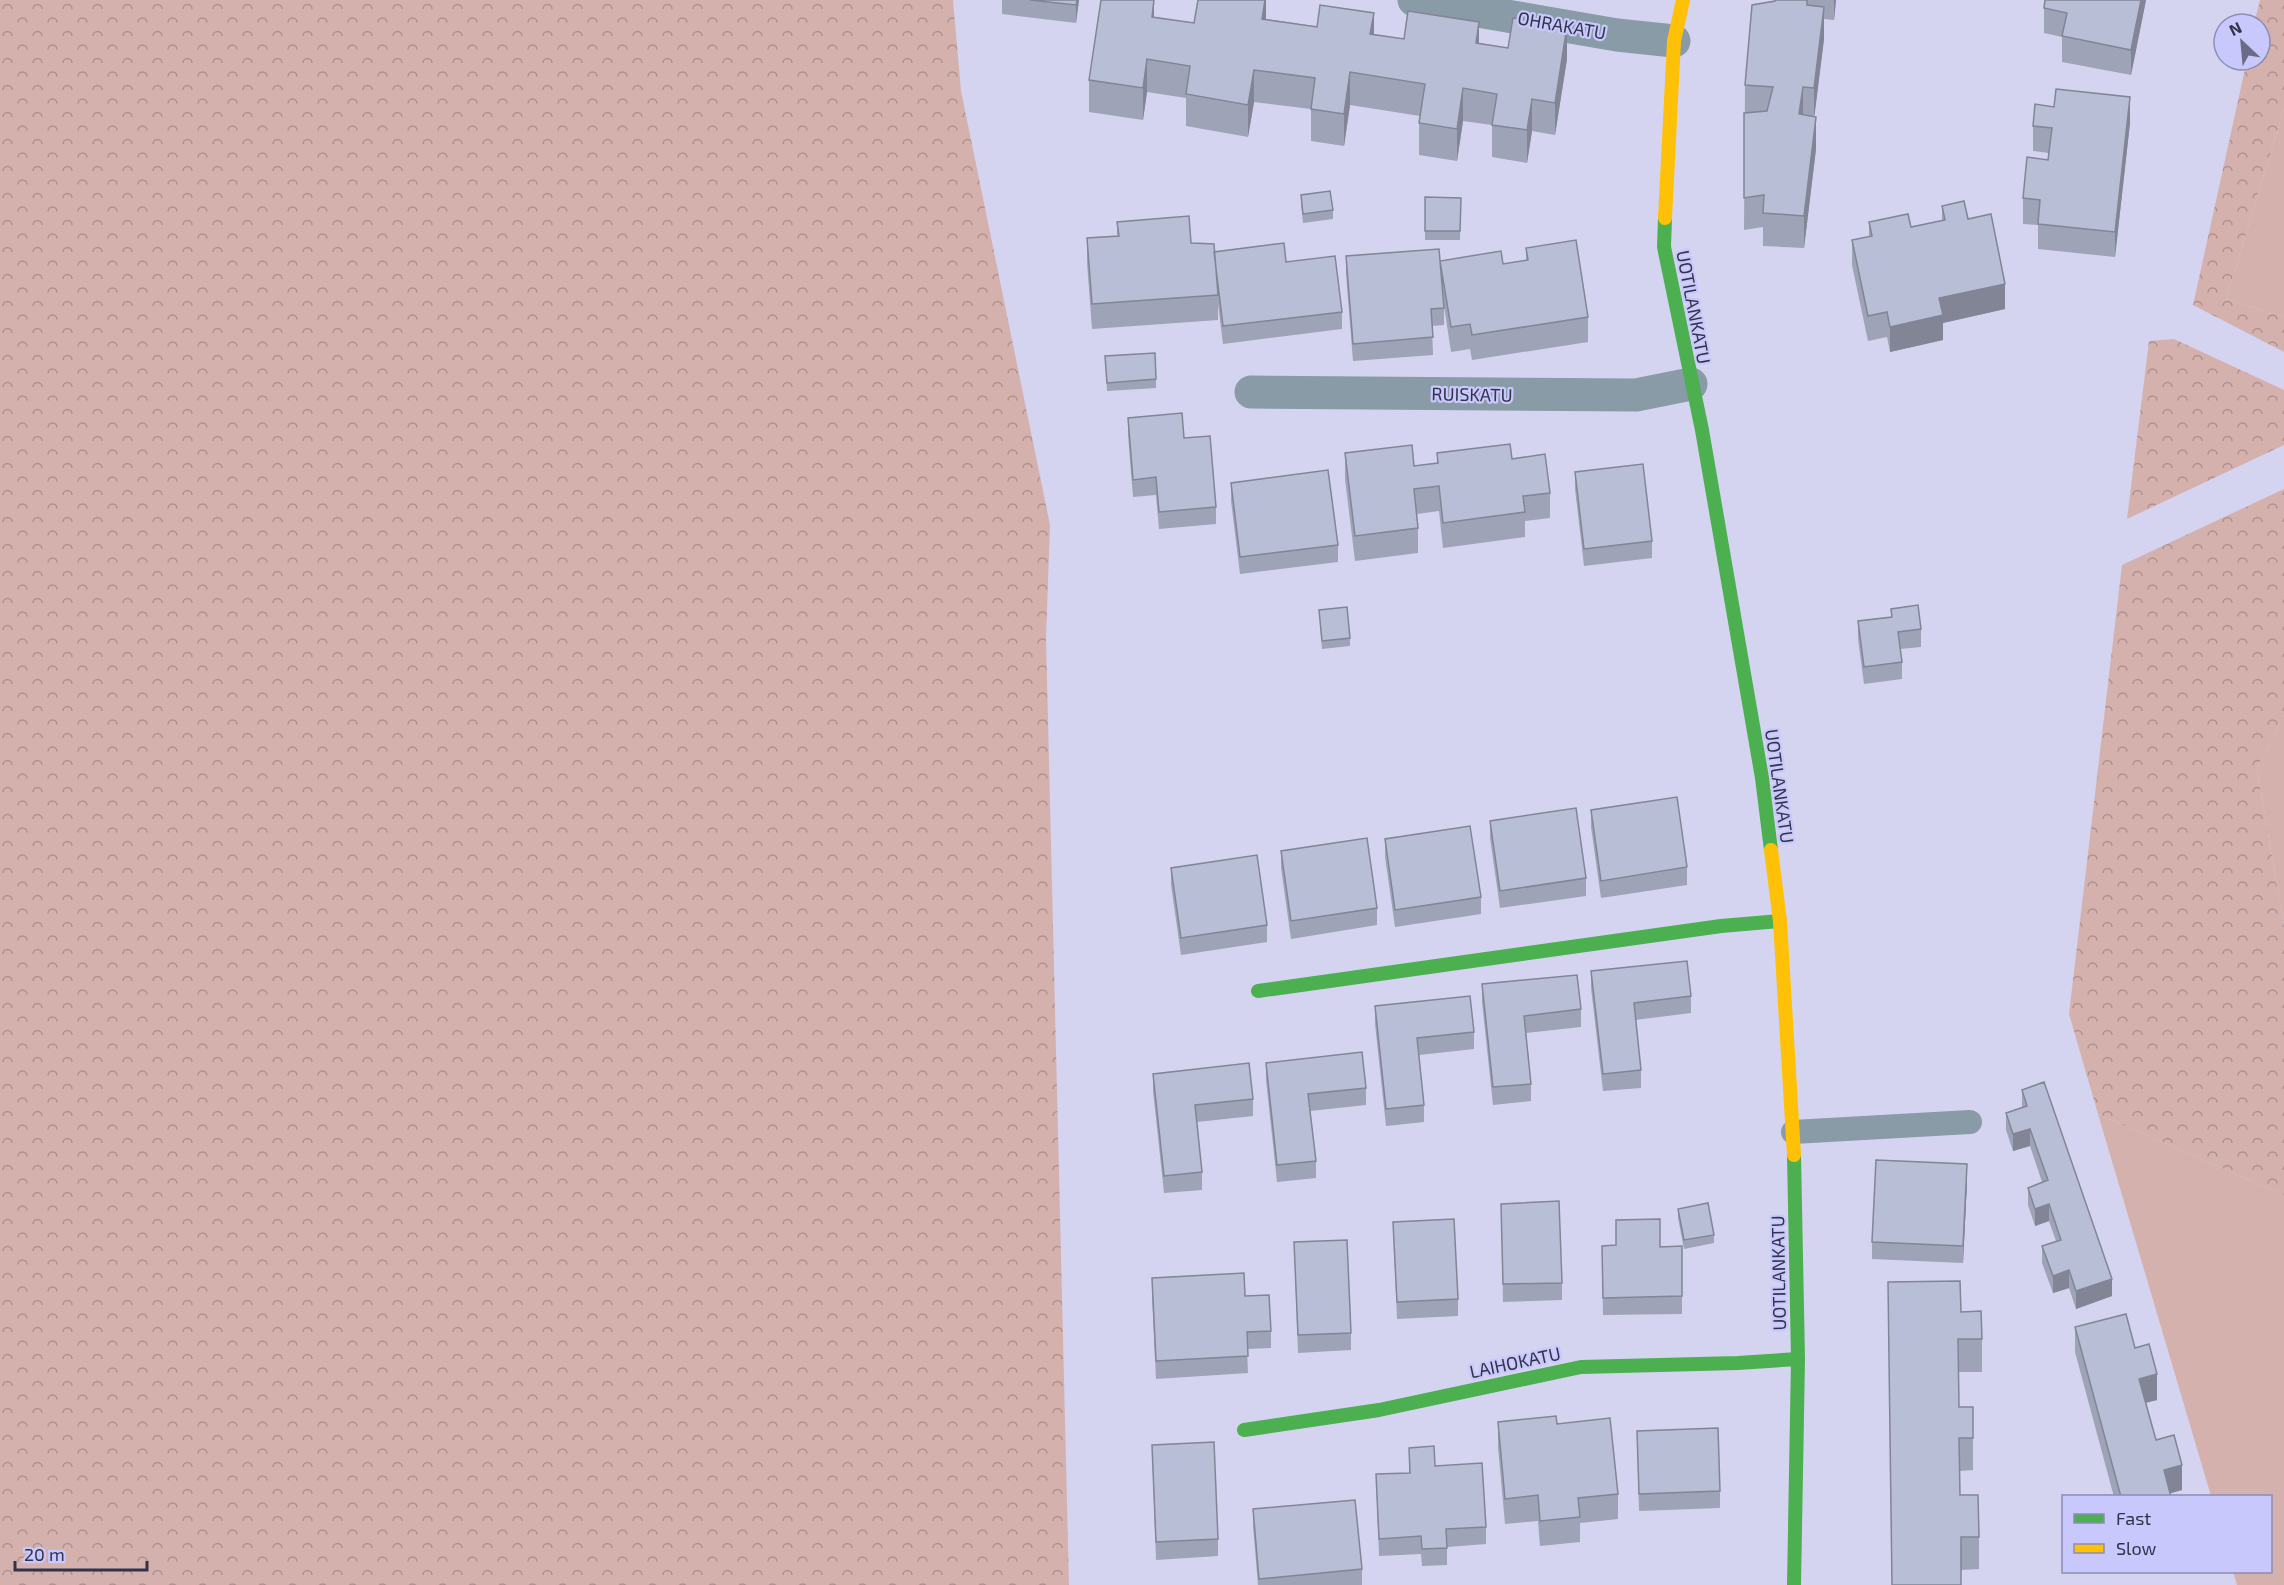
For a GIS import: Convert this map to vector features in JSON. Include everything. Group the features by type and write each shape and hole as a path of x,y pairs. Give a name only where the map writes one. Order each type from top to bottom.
{"street":[{"name":"OHRAKATU","path":"1414,0 1617,35 1674,41"},
{"name":"UOTILANKATU","path":"1683,0 1674,41 1664,247 1702,430 1760,767 1780,921 1793,1132 1798,1359 1794,1585"},
{"name":"RUISKATU","path":"1251,392 1636,395 1691,384"},
{"path":"1258,991 1721,926 1780,921"},
{"name":"LAIHOKATU","path":"1244,1430 1379,1410 1581,1367 1798,1359"}],"lane":[{"path":"1793,1132 1970,1122"}],"green space":[{"path":"0,0 953,0 961,91 1050,525 1046,638 1069,1585 0,1585"},
{"path":"2260,0 2284,0 2284,109 2226,299 2284,317 2284,352 2193,305 2244,72 2272,72 2272,12 2257,12"},
{"path":"2284,109 2284,317 2226,299"},
{"path":"2174,339 2284,390 2284,445 2127,519 2149,341"},
{"path":"2284,489 2284,715 2257,768 2284,927 2284,1195 2098,1114 2069,1014 2122,565"},
{"path":"2284,715 2284,927 2257,768"},
{"path":"2098,1114 2284,1195 2284,1585 2237,1585 2233,1573 2272,1573 2272,1495 2211,1495"}],"building":[{"path":"1030,0 1077,0 1076,5"},
{"path":"1101,0 1154,0 1152,17 1194,23 1198,0 1265,0 1262,19 1317,27 1320,5 1374,13 1370,34 1404,39 1408,11 1479,22 1476,43 1508,48 1513,18 1567,26 1555,103 1532,99 1527,130 1492,125 1497,94 1463,88 1457,129 1419,123 1425,84 1350,72 1344,114 1311,109 1315,78 1254,70 1248,105 1186,94 1190,66 1147,59 1143,88 1089,80"},
{"path":"1775,0 1807,0 1807,5 1824,7 1814,88 1803,87 1799,114 1816,117 1804,216 1763,213 1764,195 1744,198 1744,113 1767,111 1773,87 1745,85 1752,5"},
{"path":"2045,0 2141,0 2131,50 2062,36 2067,13 2044,8"},
{"path":"2056,89 2130,97 2115,232 2038,224 2040,200 2023,198 2027,157 2048,160 2052,128 2033,126 2035,104 2054,107"},
{"path":"1330,191 1333,210 1303,214 1301,195"},
{"path":"1425,197 1461,198 1460,231 1425,231"},
{"path":"1964,201 1968,219 1991,214 2005,284 1939,298 1943,315 1890,327 1887,312 1868,316 1852,240 1872,236 1869,222 1908,214 1911,227 1945,220 1942,206"},
{"path":"1189,216 1191,243 1214,244 1218,295 1092,304 1087,238 1119,236 1117,222"},
{"path":"1576,240 1588,317 1472,335 1470,324 1451,327 1440,261 1501,251 1503,264 1528,260 1526,248"},
{"path":"1284,243 1286,262 1335,256 1342,312 1223,326 1214,252"},
{"path":"1439,249 1444,308 1431,309 1433,337 1353,344 1346,256"},
{"path":"1155,353 1156,379 1107,383 1105,356"},
{"path":"1182,413 1184,438 1210,436 1216,507 1159,512 1156,477 1133,480 1128,418"},
{"path":"1510,444 1512,459 1545,454 1550,493 1523,496 1525,512 1443,523 1439,486 1414,489 1418,528 1355,536 1345,453 1412,445 1414,466 1438,463 1437,453"},
{"path":"1643,464 1652,541 1584,549 1575,472"},
{"path":"1328,470 1338,545 1240,557 1231,483"},
{"path":"1918,605 1921,629 1898,632 1902,662 1864,667 1858,621 1892,617 1891,609"},
{"path":"1347,607 1350,638 1322,641 1319,610"},
{"path":"1677,797 1687,867 1601,881 1591,810"},
{"path":"1576,808 1586,878 1500,891 1490,821"},
{"path":"1470,826 1481,897 1395,910 1385,839"},
{"path":"1367,838 1377,908 1291,921 1281,851"},
{"path":"1257,855 1267,925 1181,938 1171,868"},
{"path":"1687,961 1691,996 1634,1003 1641,1070 1603,1074 1591,971"},
{"path":"1577,975 1581,1009 1524,1016 1531,1084 1493,1087 1482,984"},
{"path":"1470,996 1474,1032 1417,1038 1424,1105 1386,1109 1375,1006"},
{"path":"1362,1052 1366,1088 1308,1094 1316,1161 1277,1165 1266,1063"},
{"path":"1249,1063 1253,1099 1195,1105 1202,1172 1164,1176 1153,1074"},
{"path":"2044,1082 2112,1279 2076,1291 2069,1270 2053,1276 2042,1246 2061,1240 2049,1204 2035,1209 2028,1188 2048,1180 2030,1129 2013,1134 2006,1113 2027,1106 2022,1090"},
{"path":"1876,1160 1967,1164 1963,1246 1872,1242"},
{"path":"1559,1201 1562,1283 1503,1284 1501,1204"},
{"path":"1708,1203 1714,1235 1684,1240 1678,1209"},
{"path":"1454,1219 1458,1299 1397,1302 1393,1222"},
{"path":"1660,1219 1660,1247 1682,1246 1682,1296 1603,1298 1602,1246 1616,1245 1616,1220"},
{"path":"1347,1240 1351,1333 1298,1335 1294,1242"},
{"path":"1244,1273 1245,1296 1269,1295 1271,1331 1247,1332 1248,1356 1156,1361 1152,1278"},
{"path":"1960,1281 1961,1312 1981,1311 1982,1339 1958,1339 1959,1407 1973,1407 1973,1438 1959,1438 1960,1495 1978,1495 1979,1537 1961,1537 1961,1585 1892,1585 1888,1282"},
{"path":"2126,1314 2135,1348 2149,1344 2157,1374 2139,1379 2156,1440 2174,1435 2182,1465 2164,1470 2170,1495 2120,1495 2075,1327"},
{"path":"1556,1416 1557,1424 1610,1418 1618,1494 1578,1498 1580,1517 1540,1521 1538,1495 1505,1499 1498,1422"},
{"path":"1718,1428 1720,1491 1639,1494 1637,1431"},
{"path":"1214,1442 1218,1539 1156,1542 1152,1445"},
{"path":"1434,1446 1435,1466 1482,1463 1486,1527 1446,1529 1447,1548 1422,1549 1421,1536 1379,1539 1376,1474 1410,1473 1409,1448"},
{"path":"1355,1500 1362,1569 1259,1579 1253,1509"}],"traffic: fast":[{"path":"1665,218 1664,247 1702,430 1762,778 1771,850"},
{"path":"1258,991 1721,926 1780,921"},
{"path":"1794,1155 1798,1359 1794,1585"},
{"path":"1244,1430 1379,1410 1581,1367 1798,1359"}],"traffic: slow":[{"path":"1665,218 1674,41 1683,0"},
{"path":"1771,850 1780,921 1794,1155"}]}
